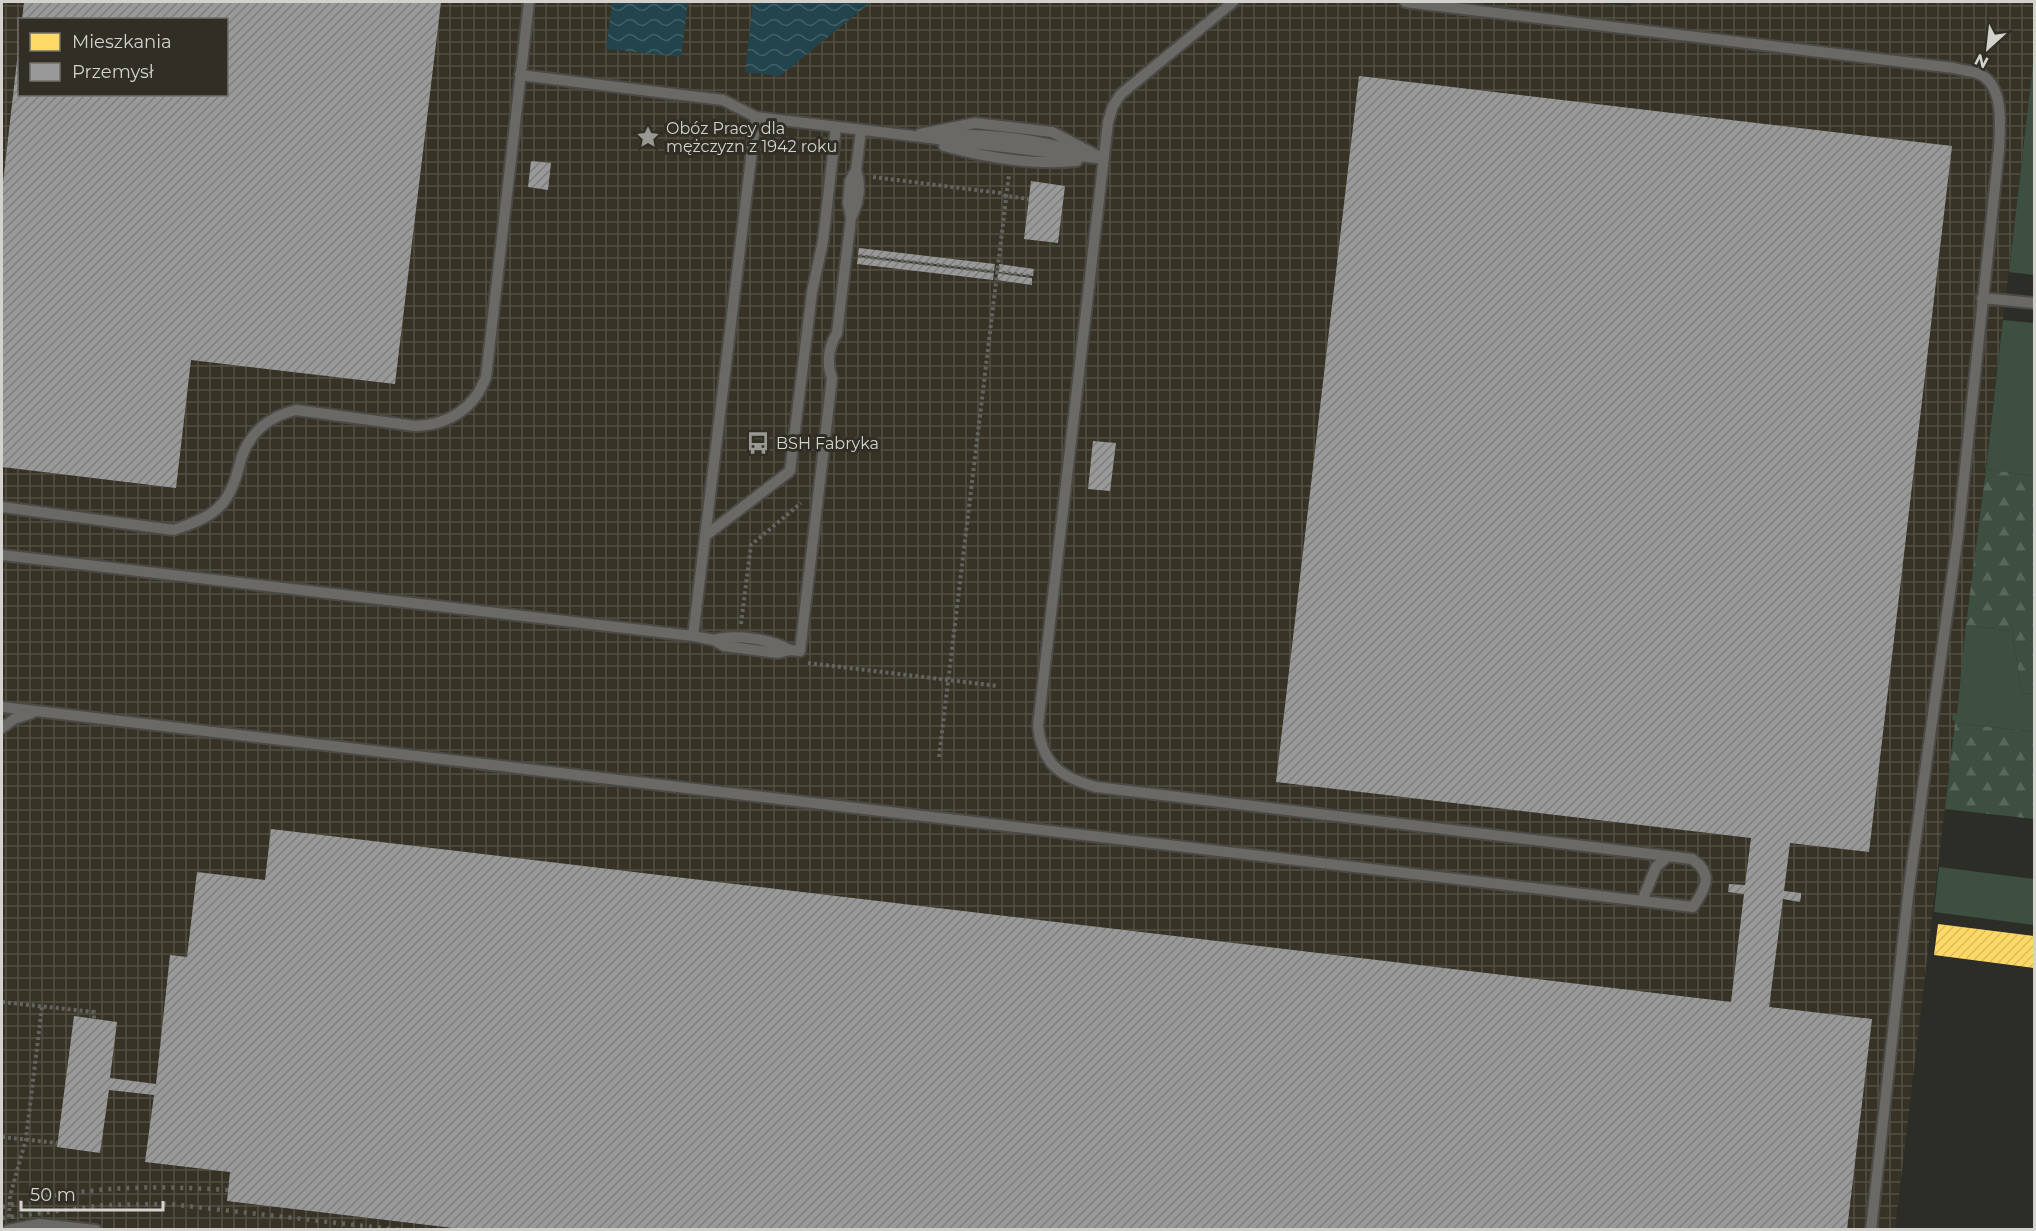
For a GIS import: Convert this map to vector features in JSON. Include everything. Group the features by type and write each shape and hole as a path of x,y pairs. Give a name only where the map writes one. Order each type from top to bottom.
{"lane":[{"path":"2,507 174,530 196,523 224,502 232,489 249,441 268,421 281,414 296,410 415,426 446,421 462,412 481,389 486,377 529,2"},
{"path":"2,707 1694,907 1706,886 1706,877 1702,866 1692,859 1096,787 1076,782 1058,771 1047,759 1040,742 1038,726 1108,122 1113,106 1121,94 1233,2"},
{"path":"1406,2 1943,67 1979,74 1995,89 2000,113 1999,149 1958,535 1909,887 1871,1230"},
{"path":"520,75 723,100 756,117 1104,159"},
{"path":"693,636 756,117"},
{"path":"910,136 975,123 1052,132 1104,159"},
{"path":"705,536 790,471 813,292 823,241 836,127"},
{"path":"2,555 693,636 714,639 724,646 778,653 790,650 800,651 832,378 828,368 831,343 837,333 851,218 858,204 860,182 856,170 861,130"},
{"path":"910,136 971,154 1048,164 1104,159"},
{"path":"1982,298 2034,303"},
{"path":"2,728 14,719 41,712"},
{"path":"1642,900 1656,867 1668,856"},
{"path":"9,1229 39,1227 96,1230"}],"path":[{"path":"939,757 1011,159"},
{"path":"846,255 1031,276"},
{"path":"2,1002 94,1012 94,1018"},
{"path":"9,1229 10,1196 26,1139 42,1006"},
{"path":"2,1137 57,1143"}],"shaded area":[{"path":"2,2 1592,2 1631,6 1632,2 2034,2 2034,55 1957,714 1953,714 1952,720 1956,721 1895,1229 2,1230"}],"green space":[{"path":"2034,55 2034,275 2009,272"},
{"path":"2003,320 2034,323 2034,476 1986,469"},
{"path":"1986,469 2034,476 2034,695 2022,693 2012,631 1966,625"},
{"path":"1966,625 2012,631 2022,693 2034,695 2034,732 1955,723 1952,720 1953,713 1957,714"},
{"path":"1955,723 2034,732 2034,819 1945,809"},
{"path":"1939,867 2034,879 2034,925 1934,912"}],"water":[{"path":"612,2 688,2 681,57 606,49"},
{"path":"753,2 871,2 780,76 745,72"}],"building: Mieszkania":[{"path":"1938,924 2034,936 2034,968 1934,955"}],"building: Przemysł":[{"path":"24,2 441,2 395,384 191,360 176,488 2,467 2,191 18,52 18,96 228,96 228,18 22,18"},
{"path":"1359,76 1952,146 1869,852 1790,843 1784,891 1801,893 1801,897 1800,902 1783,899 1769,1007 1872,1019 1847,1230 470,1230 227,1201 230,1172 145,1162 154,1095 109,1090 100,1153 57,1147 74,1016 117,1022 110,1078 156,1084 170,955 187,957 197,872 265,880 271,829 1731,1002 1744,894 1728,892 1729,884 1745,885 1751,838 1276,782"},
{"path":"531,161 551,163 548,190 528,187"},
{"path":"1031,181 1065,186 1058,243 1024,239"},
{"path":"859,248 995,264 994,271 858,255"},
{"path":"858,257 994,273 993,280 857,264"},
{"path":"999,264 1034,269 1033,276 999,272"},
{"path":"998,273 1032,278 1032,285 997,280"},
{"path":"1093,441 1116,443 1110,491 1088,489"}],"railway":[{"path":"2,1207 87,1191 142,1188 228,1190"},
{"path":"2,1218 105,1205 169,1204 401,1230"}],"place":[{"name":"Obóz Pracy dla mężczyzn z 1942 roku","path":"648,137"},
{"name":"BSH Fabryka","path":"758,443"}]}
